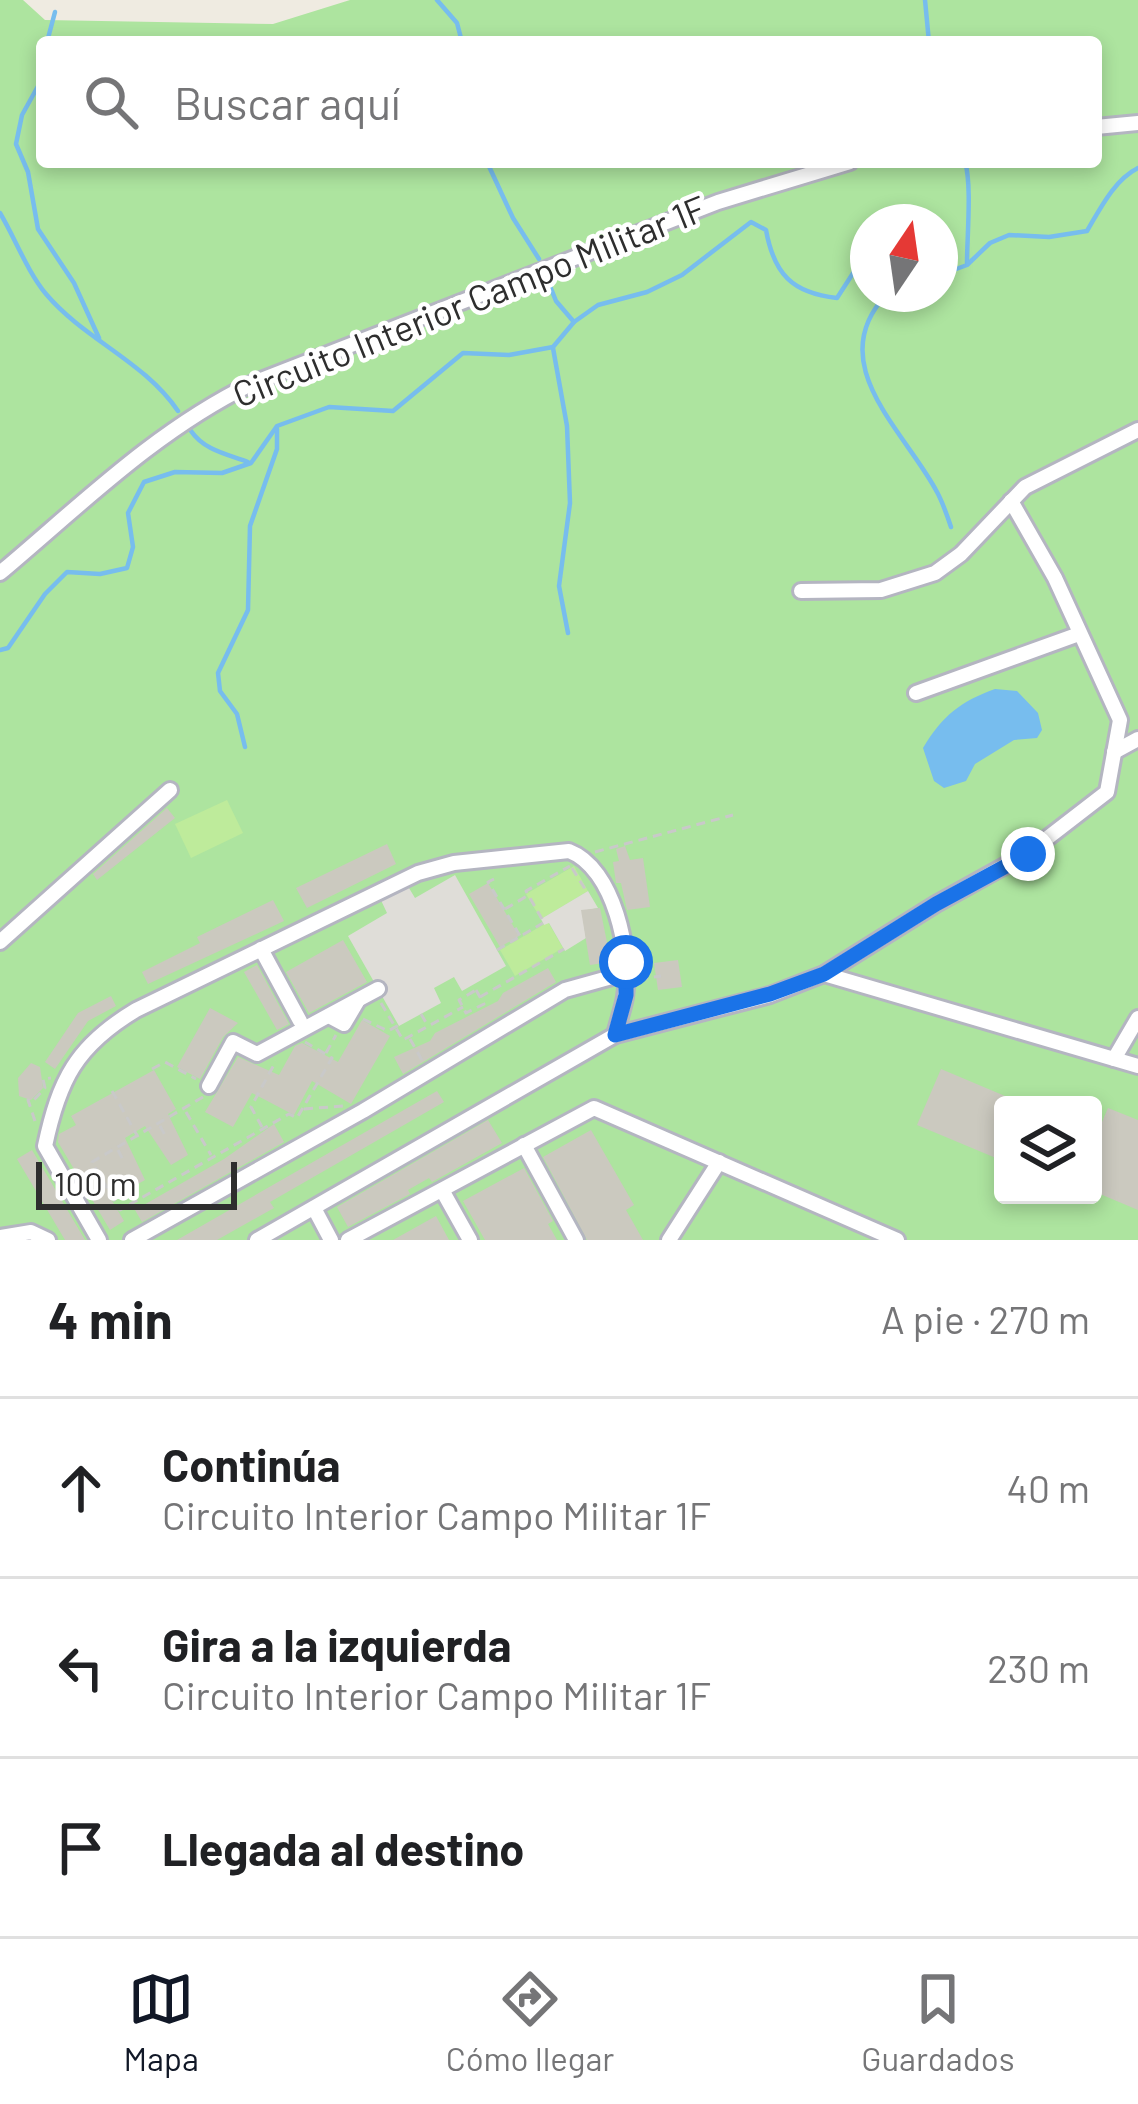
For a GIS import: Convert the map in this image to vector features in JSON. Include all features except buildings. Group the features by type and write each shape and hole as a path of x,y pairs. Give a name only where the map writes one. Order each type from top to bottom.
{"street":[{"path":"1102,126 1138,123"},
{"name":"Circuito Interior Campo Militar 1F","path":"0,573 146,447 236,391 718,202 830,168"},
{"path":"800,591 881,590 935,573 961,554 1025,487 1138,430"},
{"path":"257,1240 615,1035 770,994 824,974 1028,854 1107,792 1120,720 1054,578 1011,501"},
{"path":"916,693 1079,634"},
{"path":"1114,752 1138,739"},
{"path":"0,942 170,790"},
{"path":"96,1235 45,1147 56,1093 98,1033 418,873 454,863 569,850 583,856 606,891 623,932 631,976 615,1035"},
{"path":"261,949 294,1031"},
{"path":"824,974 1138,1066"},
{"path":"132,1240 363,1111 565,990 631,976"},
{"path":"209,1086 233,1042 257,1054 294,1031 345,1013 376,990"},
{"path":"1114,1059 1138,1018"},
{"path":"349,1240 594,1108 896,1240"},
{"path":"524,1145 577,1240"},
{"path":"670,1240 719,1162"},
{"path":"442,1190 470,1240"},
{"path":"314,1208 331,1240"},
{"path":"0,1237 31,1232 47,1240"}],"path":[{"path":"593,853 733,815"},
{"path":"497,950 542,921 526,891 569,863 587,892"},
{"path":"494,879 488,882 520,936"},
{"path":"505,909 528,895"},
{"path":"376,990 403,1040 463,1007 459,1000 476,990 480,997 564,949"},
{"path":"506,966 513,978"},
{"path":"631,976 661,976"},
{"path":"485,978 492,990"},
{"path":"325,1053 345,1013 388,1031 397,1026"},
{"path":"422,1014 428,1026"},
{"path":"152,1069 165,1062 209,1086 201,1101 92,1162 120,1210 212,1157 263,1129 289,1114 297,1118 332,1058 294,1031 251,1107 263,1129"},
{"path":"409,1037 429,1072"},
{"path":"40,1125 27,1104 45,1088 44,1079 52,1077"},
{"path":"112,1091 138,1137"},
{"path":"303,1109 353,1105 363,1111"},
{"path":"186,1110 212,1157"},
{"path":"159,1125 166,1137"},
{"path":"117,1148 123,1160"}],"green space":[{"path":"0,0 23,0 45,20 273,24 350,0 1138,0 1138,1240 0,1240"},
{"path":"227,800 243,833 191,858 175,824"},
{"path":"574,866 588,891 541,919 526,894"},
{"path":"548,922 563,948 515,976 500,950"}],"shaded area":[{"path":"455,875 506,966 462,991 454,977 434,988 441,1003 399,1026 348,936 387,913 379,896 406,883 415,898"},
{"path":"588,891 598,908 582,911 586,938 565,951 549,923 544,925 541,919"}],"water":[{"path":"995,689 1017,691 1038,713 1042,730 1037,738 1014,740 975,764 966,781 944,788 934,781 923,748 953,711"}],"waterway":[{"path":"437,0 457,23 460,36"},
{"path":"925,0 928,36"},
{"path":"49,36 55,12"},
{"path":"36,90 22,115 16,144 28,172 38,229 74,283 99,338"},
{"path":"490,168 539,259"},
{"path":"966,168 967,263"},
{"path":"958,268 990,243 1009,235 1049,237 1087,231 1115,187 1138,168"},
{"path":"0,213 46,294 78,325 149,378 178,411"},
{"path":"0,650 8,648 45,594 67,572 100,574 127,568 133,547 128,513 144,482 175,472 222,473 251,463 277,426 329,407 393,411 463,353 509,355 553,347 574,322 598,305 647,292 682,275 751,222 766,230 780,270 797,286 837,298 850,278"},
{"path":"548,281 556,301 574,322"},
{"path":"875,312 862,345 865,371 875,396 937,492 951,527"},
{"path":"553,348 567,426 570,503 559,586 568,633"},
{"path":"245,747 237,714 220,691 218,673 248,610 250,526 277,449 277,429"},
{"path":"191,431 209,447 248,462"}],"route":[{"path":"626,962 626,995 615,1035 770,994 824,974 1028,854"}]}
